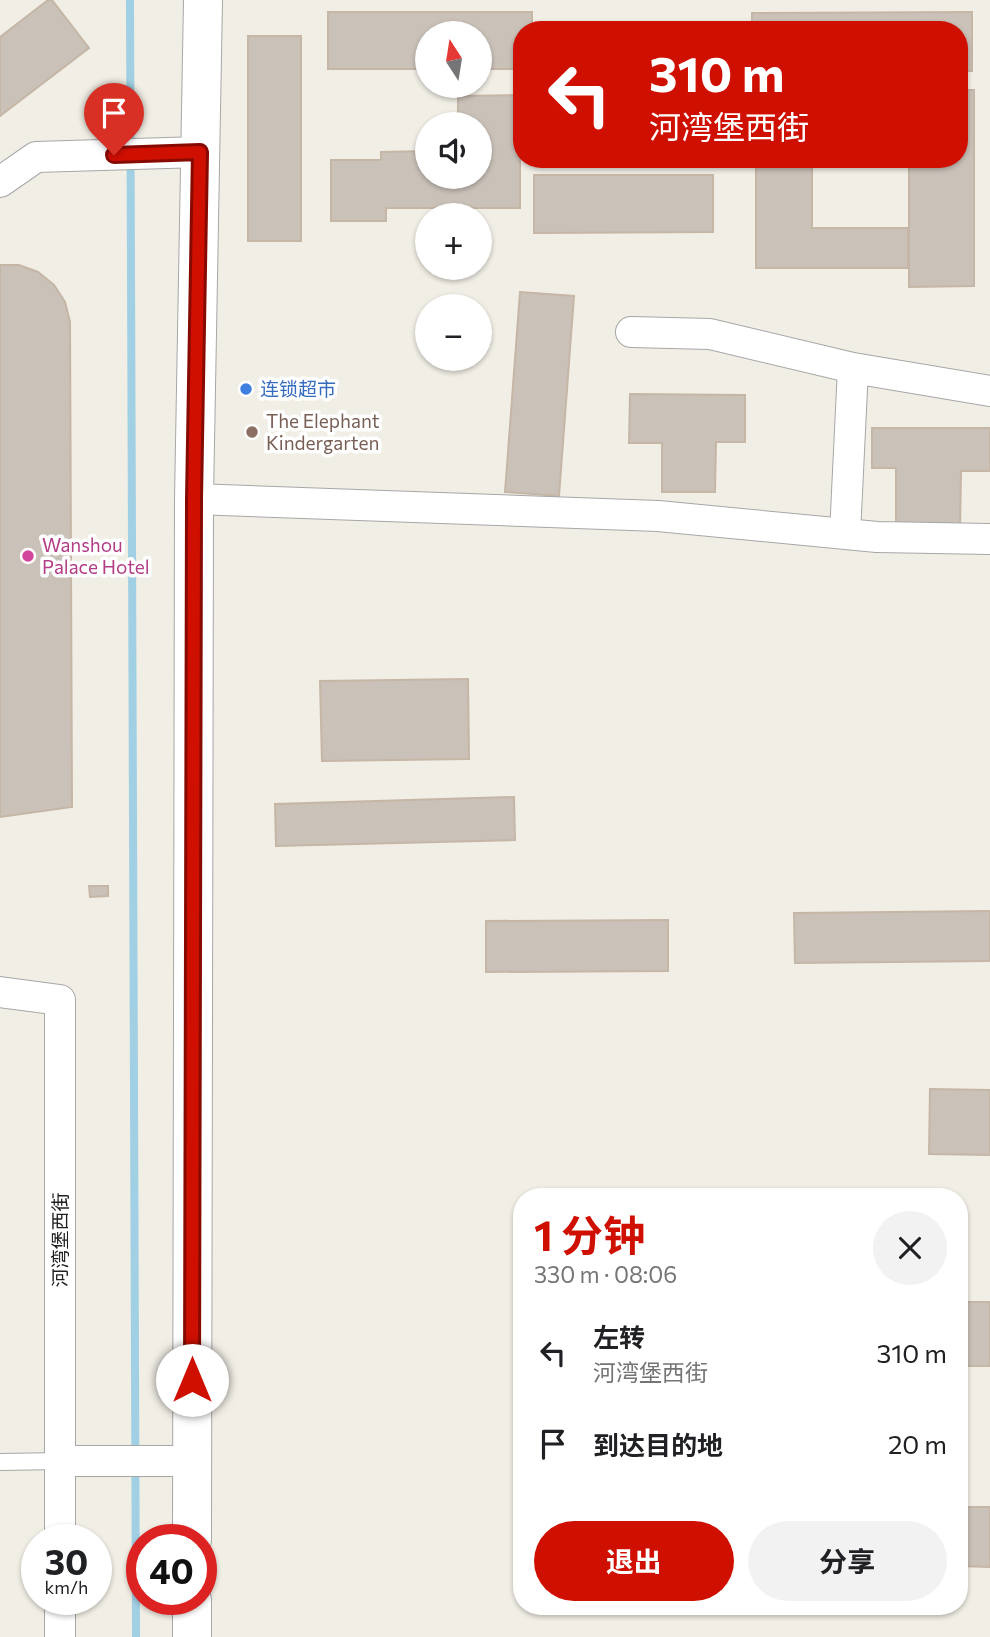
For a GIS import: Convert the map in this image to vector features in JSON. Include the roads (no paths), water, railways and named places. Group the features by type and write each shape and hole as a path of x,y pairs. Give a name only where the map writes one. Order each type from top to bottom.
{"street":[{"path":"192,1524 194,499 203,0"},
{"path":"0,182 36,156 200,152"},
{"path":"631,332 710,334 853,368 990,391"},
{"path":"845,534 853,368"},
{"path":"194,499 658,516 877,537 990,539"},
{"name":"河湾堡西街","path":"0,992 60,1000 60,1524"},
{"path":"61,1461 192,1461"},
{"path":"60,1615 60,1637"},
{"path":"192,1615 192,1637"}],"lane":[{"path":"0,1462 61,1461"}],"waterway":[{"path":"130,0 136,1637"}],"place":[{"name":"连锁超市","path":"246,389"},
{"name":"The Elephant Kindergarten","path":"252,432"},
{"name":"Wanshou Palace Hotel","path":"28,556"}]}
